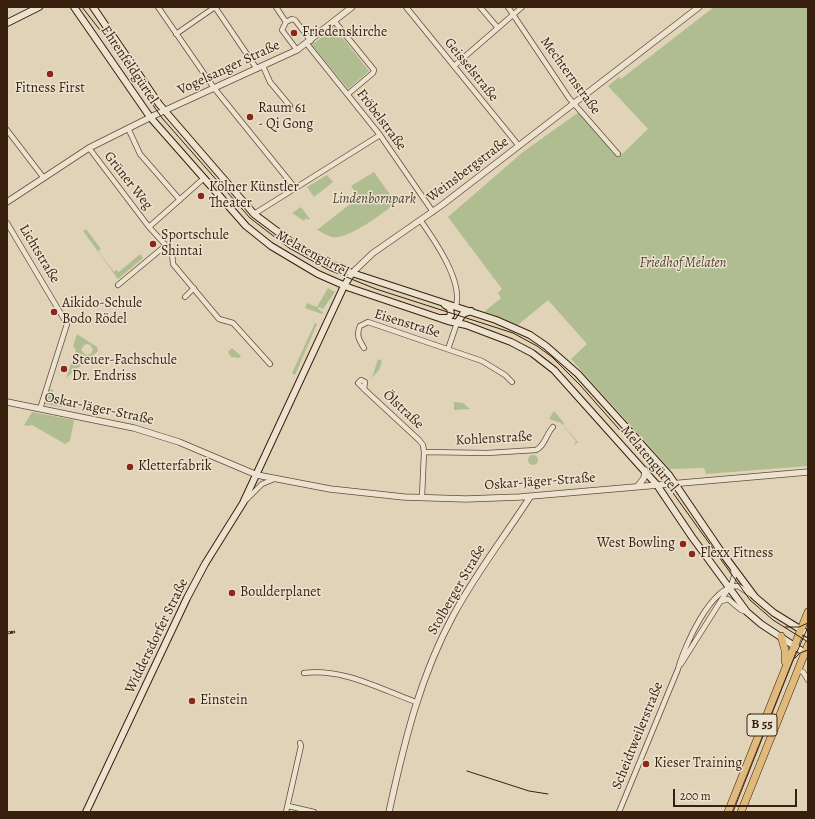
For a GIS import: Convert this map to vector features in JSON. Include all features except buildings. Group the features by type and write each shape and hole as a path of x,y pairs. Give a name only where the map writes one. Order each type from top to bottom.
{"main road":[{"path":"7,23 39,7"},
{"name":"Ehrenfeldgürtel","path":"74,7 150,117"},
{"name":"Ehrenfeldgürtel","path":"93,7 146,86 166,111"},
{"name":"Melatengürtel","path":"166,111 254,214 294,244 324,262 352,273 503,322 530,335 563,360 675,484 732,567 755,597 774,613 808,634"},
{"name":"Melatengürtel","path":"150,117 241,221 265,241 293,260 344,286 503,338 541,359 566,382 645,470 747,612 762,624 806,653"},
{"name":"Weinsbergstraße","path":"257,475 344,286 352,273"},
{"path":"439,318 448,318 451,315 450,308 444,304"},
{"path":"457,323 463,314 471,311"},
{"name":"Widdersdorfer Straße","path":"86,812 205,564 243,503 257,475"},
{"name":"B 55","path":"728,812 785,666 808,612"},
{"path":"781,636 785,650 785,666"},
{"name":"B 55","path":"741,812 808,645"}],"street":[{"path":"158,7 214,88 295,188"},
{"path":"176,34 215,7 257,69"},
{"path":"276,7 286,22 282,30 297,50"},
{"name":"Geisselstraße","path":"406,7 519,146"},
{"path":"480,7 498,28"},
{"name":"Mechternstraße","path":"508,7 543,61 574,104 618,154"},
{"path":"454,66 522,7"},
{"name":"Weinsbergstraße","path":"352,273 373,253 433,212 699,7"},
{"name":"Vogelsanger Straße","path":"7,202 89,148 150,117 297,50 335,22 348,8"},
{"name":"Fröbelstraße","path":"286,22 292,19 295,20 309,42 380,135 433,212"},
{"path":"335,22 374,70 373,73 348,94"},
{"path":"264,66 270,82 290,106"},
{"name":"Grüner Weg","path":"128,128 140,154 180,200"},
{"path":"7,130 43,177"},
{"path":"254,214 380,135"},
{"name":"Grüner Weg","path":"89,148 149,226 165,246 172,252 173,264 219,319 233,323 270,364"},
{"name":"Grüner Weg","path":"149,226 203,178"},
{"path":"421,221 449,266 458,300 456,306"},
{"name":"Lichtstraße","path":"7,223 67,324 40,409"},
{"path":"118,285 165,246"},
{"path":"185,297 194,288"},
{"name":"Eisenstraße","path":"364,348 359,340 358,334 360,326 368,322 448,349 491,366 505,375 512,382"},
{"name":"Eisenstraße","path":"448,349 457,323"},
{"name":"Ölstraße","path":"364,389 423,445 422,497"},
{"name":"Oskar-Jäger-Straße","path":"7,402 124,425 179,442 257,475 330,489 422,497 473,499 530,497 638,486 808,472"},
{"name":"Kohlenstraße","path":"424,452 487,453 538,450 542,446 548,432 553,427"},
{"path":"638,486 644,478 645,470"},
{"path":"243,503 262,484 274,479"},
{"name":"Stolberger Straße","path":"389,812 398,766 424,678 454,613 530,497"},
{"name":"Scheidtweilerstraße","path":"678,669 734,579 732,567"},
{"name":"Scheidtweilerstraße","path":"620,812 678,669 684,650 692,634 712,603 722,591 725,581"},
{"path":"729,588 738,586 755,597"},
{"name":"Scheidtweilerstraße","path":"722,591 729,588"},
{"path":"720,602 728,599 741,610 747,612"},
{"path":"797,670 803,672 808,680"},
{"path":"304,673 329,673 353,678 416,702"},
{"path":"286,812 301,746 300,743"},
{"path":"288,806 314,812"}],"green space":[{"name":"Friedhof Melaten","path":"714,7 808,7 808,466 706,474 704,468 670,469 571,359 587,344 548,300 518,325 484,312 501,298 498,293 502,289 448,217 523,152 579,112 618,158 648,129 608,86 619,77 621,79"},
{"path":"334,27 369,71 348,89 312,45"},
{"name":"Lindenbornpark","path":"374,172 396,203 365,225 339,237 328,236 317,230 359,197 351,186"},
{"path":"327,175 333,182 314,197 307,187"},
{"path":"301,207 310,219 308,220 306,218 304,221 292,213"},
{"path":"86,229 101,249 98,251 114,272 116,270 119,272 140,254 143,258 118,279 83,231"},
{"path":"328,288 335,292 323,309 319,307 318,309 323,312 322,314 305,308 307,303 317,307"},
{"path":"306,318 317,324 295,375 292,373 315,323"},
{"path":"77,334 97,347 98,351 66,378 76,350 73,346","holes":["84,345 90,345 93,349 91,354 86,355 81,350"]},
{"path":"232,348 241,356 239,358 231,357 228,352"},
{"path":"378,359 382,361 379,370 372,378"},
{"path":"50,389 53,390 53,398 63,401 62,407 45,404"},
{"path":"454,402 463,403 470,409 454,410"},
{"path":"554,411 564,423 563,425 578,442 574,445 576,441 561,423 549,419"},
{"path":"32,412 74,420 70,441 65,444 32,425 24,425"},
{"path":"531,455 535,455 537,456 537,464 531,465 528,462 528,458"}],"tram line":[{"path":"82,7 107,39 162,118 250,218 289,248 329,270 376,289 513,333 537,346 552,357 580,385 663,479 750,600 773,620 808,642"},
{"path":"785,627 799,627 808,623"},
{"path":"733,812 792,663 808,627"},
{"path":"795,658 800,653 808,650"},
{"path":"467,771 529,791 548,794"}],"railway":[{"path":"7,633 14,632"}],"place":[{"name":"Friedenskirche","path":"294,33"},
{"name":"Fitness First","path":"50,74"},
{"name":"Raum 61 - Qi Gong","path":"250,117"},
{"name":"Kölner Künstler Theater","path":"201,196"},
{"name":"Sportschule Shintai","path":"153,244"},
{"name":"Aikido-Schule Bodo Rödel","path":"54,312"},
{"name":"Steuer-Fachschule Dr. Endriss","path":"64,369"},
{"name":"Kletterfabrik","path":"130,467"},
{"name":"West Bowling","path":"683,544"},
{"name":"Flexx Fitness","path":"692,554"},
{"name":"Boulderplanet","path":"232,593"},
{"name":"Einstein","path":"192,701"},
{"name":"Kieser Training","path":"646,764"}]}
